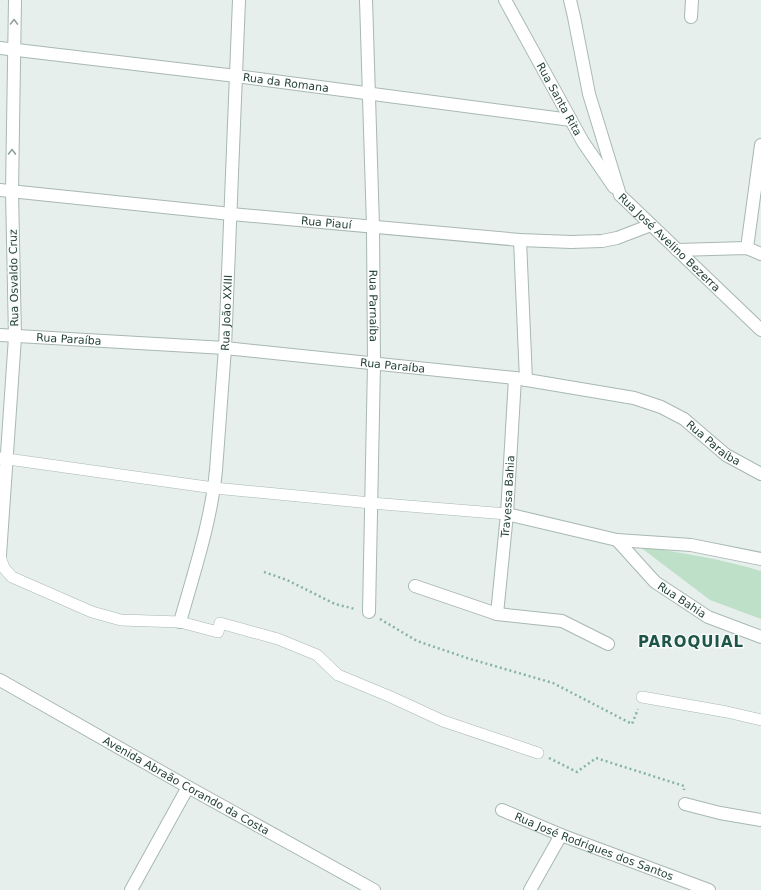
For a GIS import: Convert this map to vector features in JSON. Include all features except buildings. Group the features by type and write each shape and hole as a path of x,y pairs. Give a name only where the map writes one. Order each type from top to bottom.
{"street":[{"name":"Rua Osvaldo Cruz","path":"0,556 3,458 15,337 6,190 14,49 14,0"},
{"name":"Rua João XXIII","path":"180,622 205,532 214,488 225,348 238,0"},
{"name":"Rua Parnaíba","path":"366,0 374,226 374,364 369,612"},
{"name":"Rua Santa Rita","path":"505,0 571,120 595,160 620,195"},
{"name":"Rua José Avelino Bezerra","path":"570,0 589,94 620,195 761,330"},
{"path":"691,17 692,0"},
{"name":"Rua da Romana","path":"0,48 236,76 571,120"},
{"path":"747,248 761,145"},
{"name":"Rua Piauí","path":"6,190 231,214 520,240 571,242 602,240 617,238 651,225"},
{"name":"Travessa Bahia","path":"497,614 521,379 520,240"},
{"path":"677,250 747,248 761,254"},
{"name":"Rua Paraíba","path":"0,335 225,348 521,379 634,398 661,407 684,419 726,456 761,474"},
{"path":"507,514 617,540 691,545 761,559"},
{"name":"Rua Bahia","path":"617,540 655,582 708,617 761,637"},
{"path":"415,586 497,614 562,621 608,644"},
{"name":"Avenida Abraão Corando da Costa","path":"0,680 188,787 374,890"},
{"path":"131,890 188,787"},
{"path":"685,804 720,813 761,820"},
{"name":"Rua José Rodrigues dos Santos","path":"502,810 709,890"},
{"path":"530,890 561,834"}],"lane":[{"path":"3,458 214,488 507,514"},
{"path":"0,556 4,568 12,577 92,612 121,620 180,622 218,632 220,623 278,639 317,655 338,675 443,721 538,753"},
{"path":"642,697 726,712 761,720"}],"path":[{"path":"264,572 287,580 335,604 369,612 417,641 467,658 553,683 632,724 642,697"},
{"path":"538,753 577,772 596,758 684,786 685,804"}],"green space":[{"path":"640,547 701,556 761,571 761,619 710,600"}],"district":[{"name":"PAROQUIAL","path":"691,642"}]}
